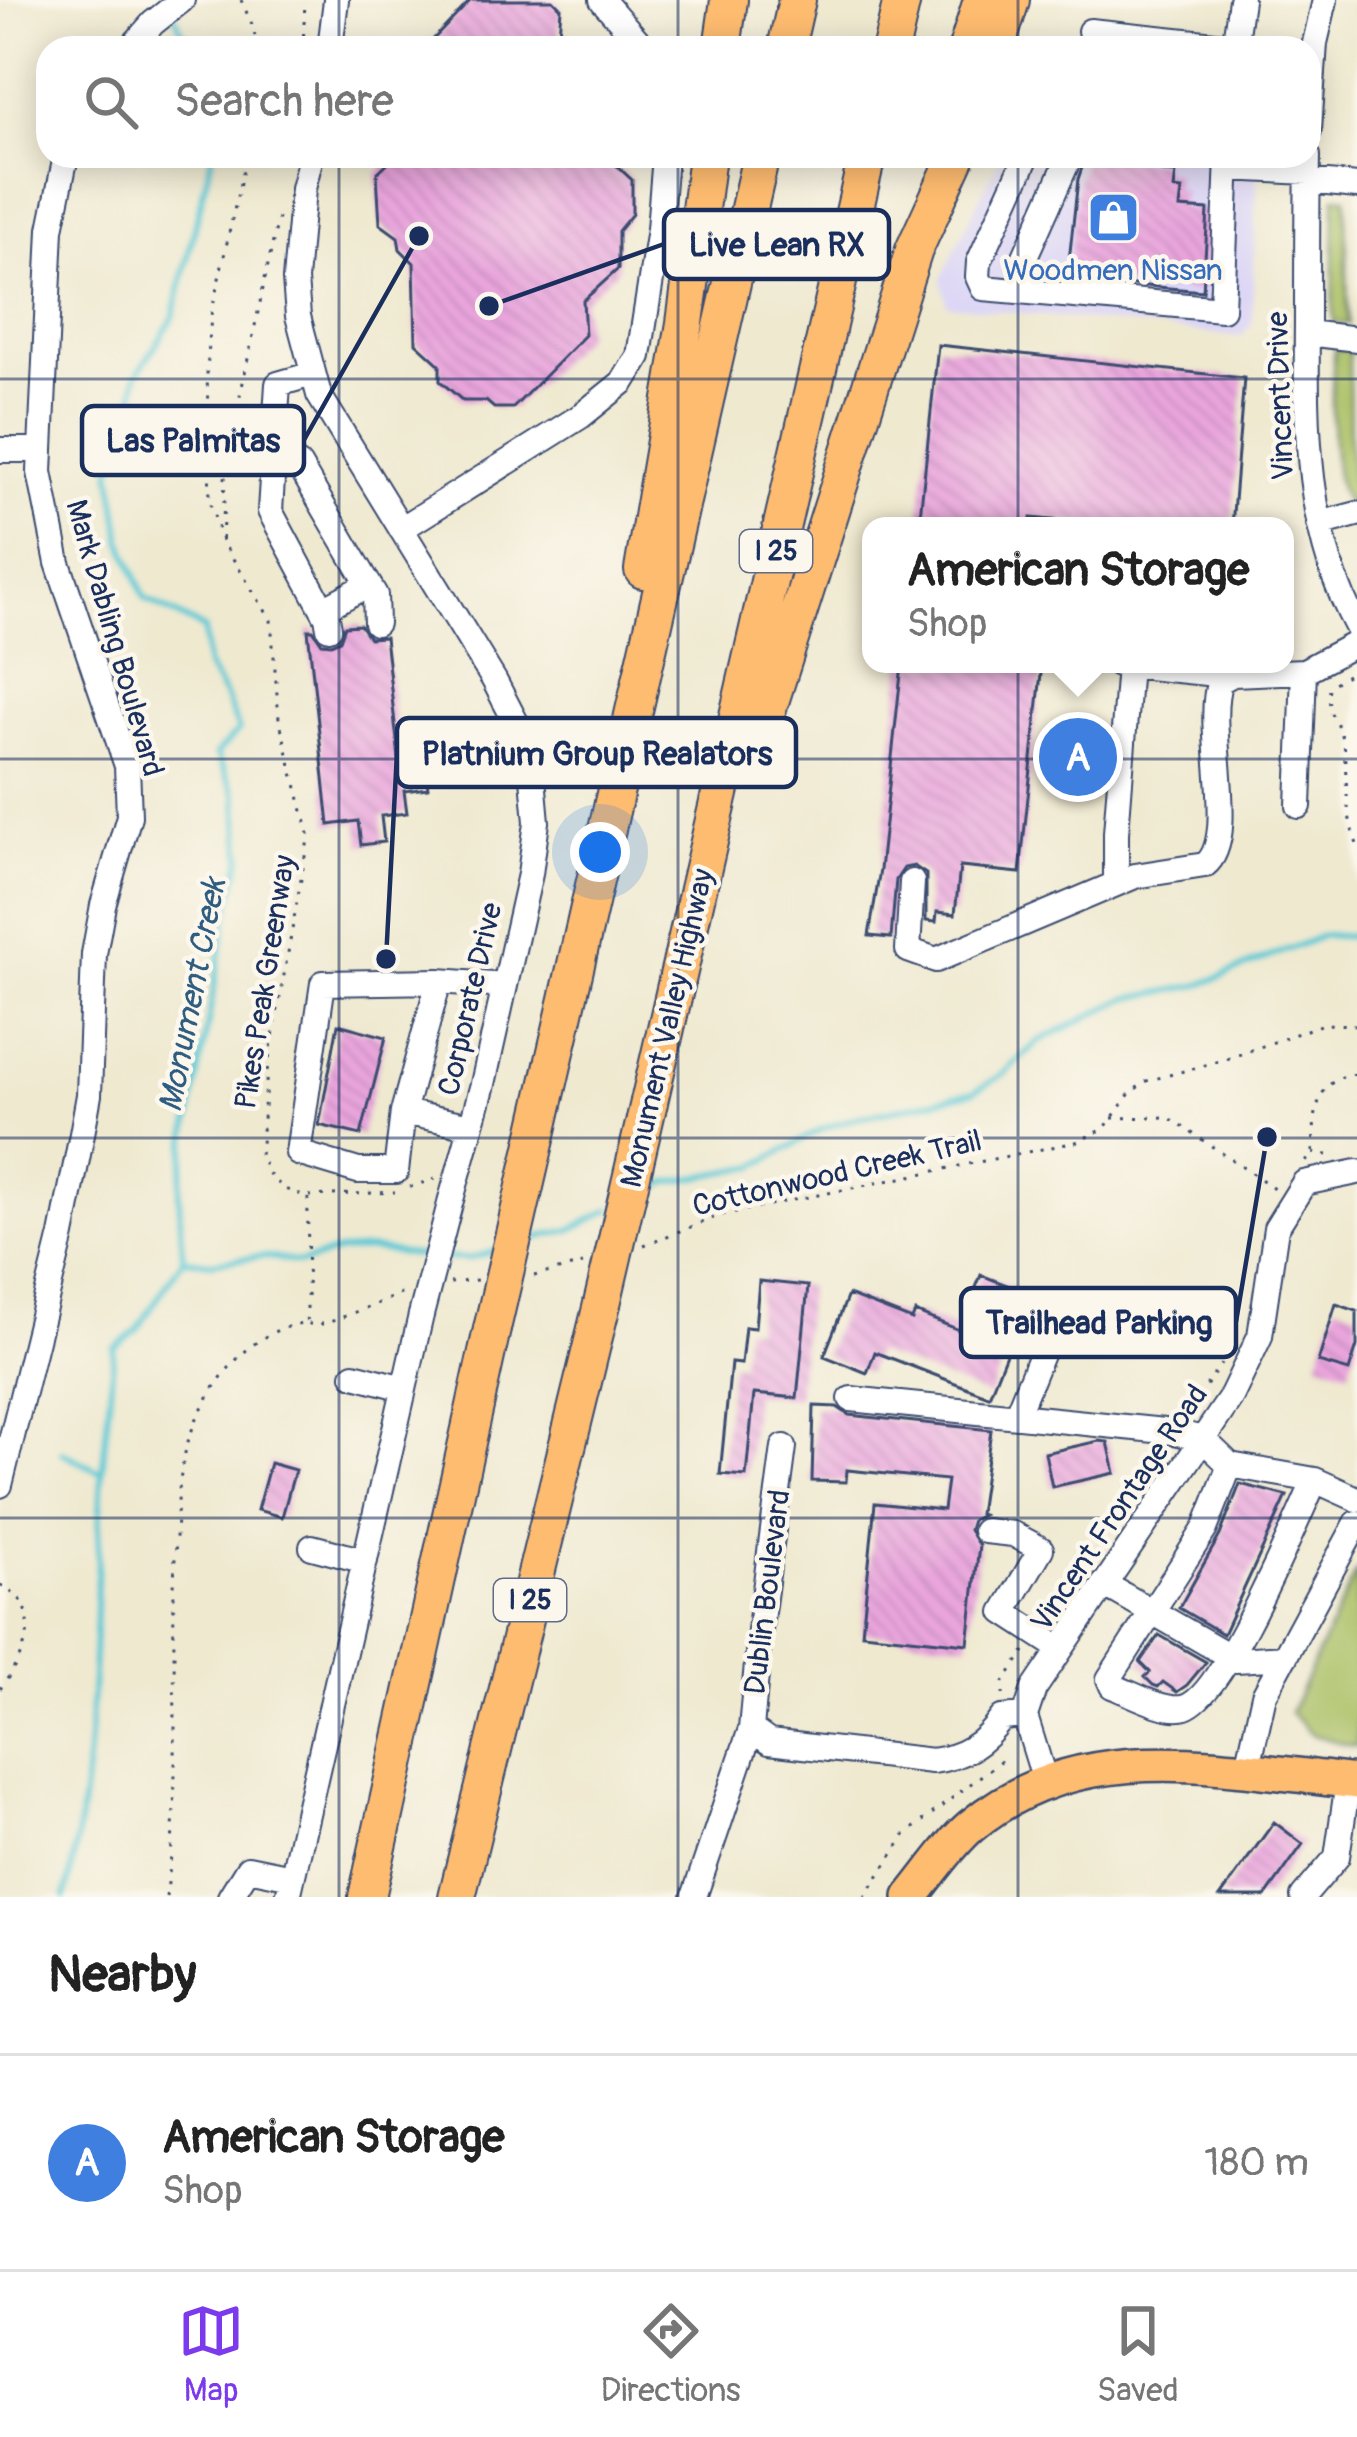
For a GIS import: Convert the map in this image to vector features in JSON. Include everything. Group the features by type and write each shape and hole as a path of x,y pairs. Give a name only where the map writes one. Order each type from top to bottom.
{"highway":[{"path":"724,36 729,0"},
{"path":"789,36 797,0"},
{"path":"894,36 902,0"},
{"path":"971,36 982,0"},
{"path":"1000,36 1011,0"},
{"path":"582,941 606,765 674,392 705,168"},
{"path":"368,1897 492,1329 758,168"},
{"name":"Monument Valley Highway","path":"458,1897 602,1304 864,168"},
{"path":"914,250 916,221 931,168"},
{"path":"686,946 738,807 914,250 952,168"}],"main road":[{"path":"911,1897 971,1826 1045,1781 1091,1768 1142,1764 1353,1782"}],"street":[{"path":"142,36 182,0"},
{"path":"332,36 336,0"},
{"path":"602,0 634,36"},
{"path":"1236,36 1241,0"},
{"path":"1317,36 1325,0"},
{"path":"1090,32 1128,36"},
{"name":"Mark Dabling Boulevard","path":"0,1485 82,1134 89,1095 96,941 130,802 127,766 58,563 45,510 40,450 51,229 64,168"},
{"name":"Corporate Drive","path":"290,1887 421,1316 505,986 537,822 522,734 320,395 298,316 295,280 308,168"},
{"path":"401,530 581,416 623,382 638,356 659,229 663,168"},
{"path":"1022,168 979,262 977,277 982,288 1222,309 1228,168"},
{"path":"1022,291 1023,261 1065,168"},
{"path":"1308,170 1357,186"},
{"name":"Vincent Drive","path":"1308,170 1306,442 1330,566 1357,627"},
{"path":"1307,333 1357,339"},
{"path":"313,374 278,384 270,512 326,619 368,585"},
{"path":"0,450 40,450"},
{"path":"274,450 299,466 375,595 376,623"},
{"path":"1319,524 1357,514"},
{"path":"1294,671 1357,643"},
{"path":"1299,806 1304,670"},
{"path":"1116,883 1128,673"},
{"path":"1200,673 1265,673"},
{"path":"912,882 908,950 936,960 1116,883 1193,868 1213,858 1219,826 1217,691 1226,676"},
{"path":"440,981 404,1112 396,1172 358,1171 298,1153 322,983 440,981 505,986"},
{"path":"404,1112 471,1126"},
{"name":"Vincent Frontage Road","path":"1013,1717 1230,1399 1260,1336 1276,1228 1304,1183 1357,1172"},
{"path":"1016,1416 1060,1308"},
{"path":"354,1375 404,1388"},
{"path":"851,1399 1174,1432 1203,1439 1229,1465 1316,1480 1357,1499"},
{"name":"Dublin Boulevard","path":"784,1447 751,1729 769,1742 932,1761 956,1758 1013,1717"},
{"path":"1229,1465 1205,1529 1109,1679 1112,1686 1178,1709 1195,1704 1231,1658 1316,1480"},
{"path":"1247,1771 1264,1695 1357,1523"},
{"path":"985,1531 1013,1534 1041,1549 988,1634"},
{"path":"311,1547 364,1561"},
{"path":"1104,1584 1231,1658 1285,1657"},
{"path":"1004,1612 1061,1648"},
{"path":"1013,1717 1045,1781"},
{"path":"694,1897 751,1729"},
{"path":"1303,1897 1336,1857 1353,1782"},
{"path":"230,1897 248,1868 290,1887"}],"path":[{"path":"241,0 255,36"},
{"path":"304,36 305,0"},
{"name":"Pikes Peak Greenway","path":"243,168 212,316 207,372 210,503 222,541 271,620 279,719 310,834 267,1070 260,1156 284,1189 308,1196 306,1324"},
{"path":"222,541 226,462 278,218"},
{"path":"1347,675 1329,686 1328,711 1341,735 1349,816 1357,844"},
{"name":"Cottonwood Creek Trail","path":"637,1247 721,1215 1076,1142 1097,1134 1131,1092 1147,1081 1225,1060 1323,1024 1357,1025"},
{"path":"1300,1166 1312,1153 1313,1117 1320,1095 1334,1080 1357,1074"},
{"path":"1112,1118 1168,1117 1279,1191"},
{"path":"1312,1153 1330,1155"},
{"path":"1274,1198 1286,1179"},
{"path":"535,1276 592,1261"},
{"path":"441,1285 477,1280"},
{"path":"166,1897 174,1811 173,1608 178,1510 187,1448 201,1409 236,1362 283,1326 325,1324 406,1292"},
{"path":"865,1897 906,1834 1000,1761 1013,1717 1004,1682 1232,1350"},
{"path":"0,1585 23,1598 28,1610 24,1647 0,1690"}],"shaded area":[{"name":"Woodmen Nissan","path":"994,168 1258,168 1252,323 1241,337 947,305 941,279"}],"green space":[{"path":"1335,196 1346,197 1348,324 1334,322 1333,314"},
{"path":"1335,349 1349,350 1355,501 1347,503 1334,452"},
{"path":"1357,1570 1357,1747 1313,1735 1290,1713"}],"building":[{"path":"471,0 553,0 561,8 559,36 436,36"},
{"path":"382,168 619,168 632,180 632,214 618,231 618,269 583,301 585,335 513,408 463,401 440,381 440,365 416,343 414,263 400,249 398,237 380,224 377,173"},
{"path":"1082,168 1162,168 1162,172 1176,173 1174,189 1182,190 1180,208 1208,210 1203,291 1067,279"},
{"path":"938,345 1244,378 1233,517 920,517"},
{"path":"360,625 369,638 385,637 400,767 425,764 428,788 404,791 407,813 381,816 384,842 361,845 358,821 329,825 308,630 322,643 331,644 340,640 345,626"},
{"path":"901,673 1041,673 1020,873 960,867 955,914 937,912 936,922 926,921 926,874 914,866 904,868 896,880 891,938 869,936"},
{"path":"338,1024 386,1037 361,1135 319,1125"},
{"path":"981,1275 1030,1294 989,1396 875,1352 867,1373 824,1356 848,1295 912,1320 915,1312 959,1330"},
{"path":"759,1281 808,1286 797,1398 754,1394 746,1476 720,1474 731,1363 741,1364 745,1327 755,1328"},
{"path":"1336,1304 1357,1311 1357,1346 1349,1371 1318,1362"},
{"path":"814,1406 837,1407 849,1415 991,1430 982,1515 972,1520 969,1530 979,1546 968,1644 862,1633 875,1503 943,1510 947,1480 847,1470 846,1482 812,1481"},
{"path":"1108,1442 1115,1473 1052,1487 1045,1453"},
{"path":"270,1463 295,1470 282,1517 257,1510"},
{"path":"1240,1484 1287,1496 1223,1634 1179,1608 1220,1535"},
{"path":"1159,1635 1206,1662 1177,1692 1163,1682 1153,1685 1145,1677 1150,1672 1140,1662"},
{"path":"1274,1822 1303,1844 1265,1897 1220,1897"}],"waterway":[{"name":"Monument Creek","path":"174,14 184,36"},
{"name":"Monument Creek","path":"65,1897 89,1741 102,1476 114,1348 137,1330 183,1259 179,1196 189,1126 242,856 236,795 216,754 239,730 207,666 204,629 145,599 122,540 111,470 133,417 136,376 173,318 209,168"},
{"path":"643,1194 666,1183 756,1166 822,1129 852,1119 973,1092 1002,1075 1039,1041 1125,999 1200,985 1324,935 1357,937"},
{"path":"527,1240 570,1230 610,1210"},
{"path":"183,1259 210,1263 264,1256 300,1263 341,1251 372,1249 427,1257"},
{"path":"440,1258 468,1259 498,1250"},
{"path":"62,1452 102,1473"}],"place":[{"name":"Woodmen Nissan","path":"1113,218"},
{"name":"Las Palmitas","path":"419,236"},
{"name":"Live Lean RX","path":"489,306"},
{"name":"American Storage","path":"1078,757"},
{"name":"Platnium Group Realators","path":"386,959"},
{"name":"Trailhead Parking","path":"1267,1137"}]}
